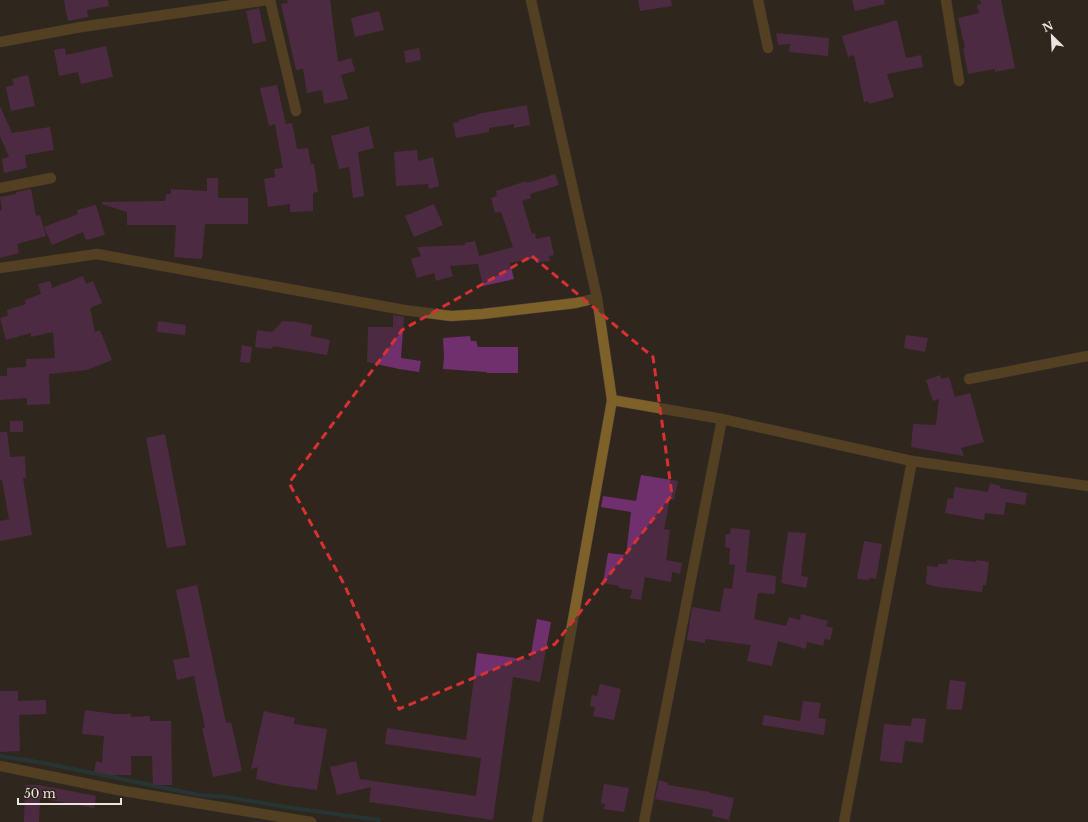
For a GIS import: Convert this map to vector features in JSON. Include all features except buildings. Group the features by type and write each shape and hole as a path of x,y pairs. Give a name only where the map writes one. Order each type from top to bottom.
{"street":[{"path":"0,42 81,27 250,1 267,0"},
{"path":"270,0 296,111"},
{"path":"531,0 597,298 612,400 537,822"},
{"path":"758,0 768,48"},
{"path":"946,0 959,81"},
{"path":"0,188 51,178"},
{"path":"0,268 97,254 404,310 451,316 482,314 576,303 597,298"},
{"path":"970,379 1088,356"},
{"path":"612,400 722,419 912,461 1088,486"},
{"path":"644,822 722,419"},
{"path":"844,822 912,461"},
{"path":"0,766 118,790 311,822"}],"highlighted area":[{"path":"532,256 653,357 672,495 555,644 399,709 345,586 289,483 402,330"}],"waterway":[{"path":"0,756 44,763 199,795 226,797 379,820"}]}
